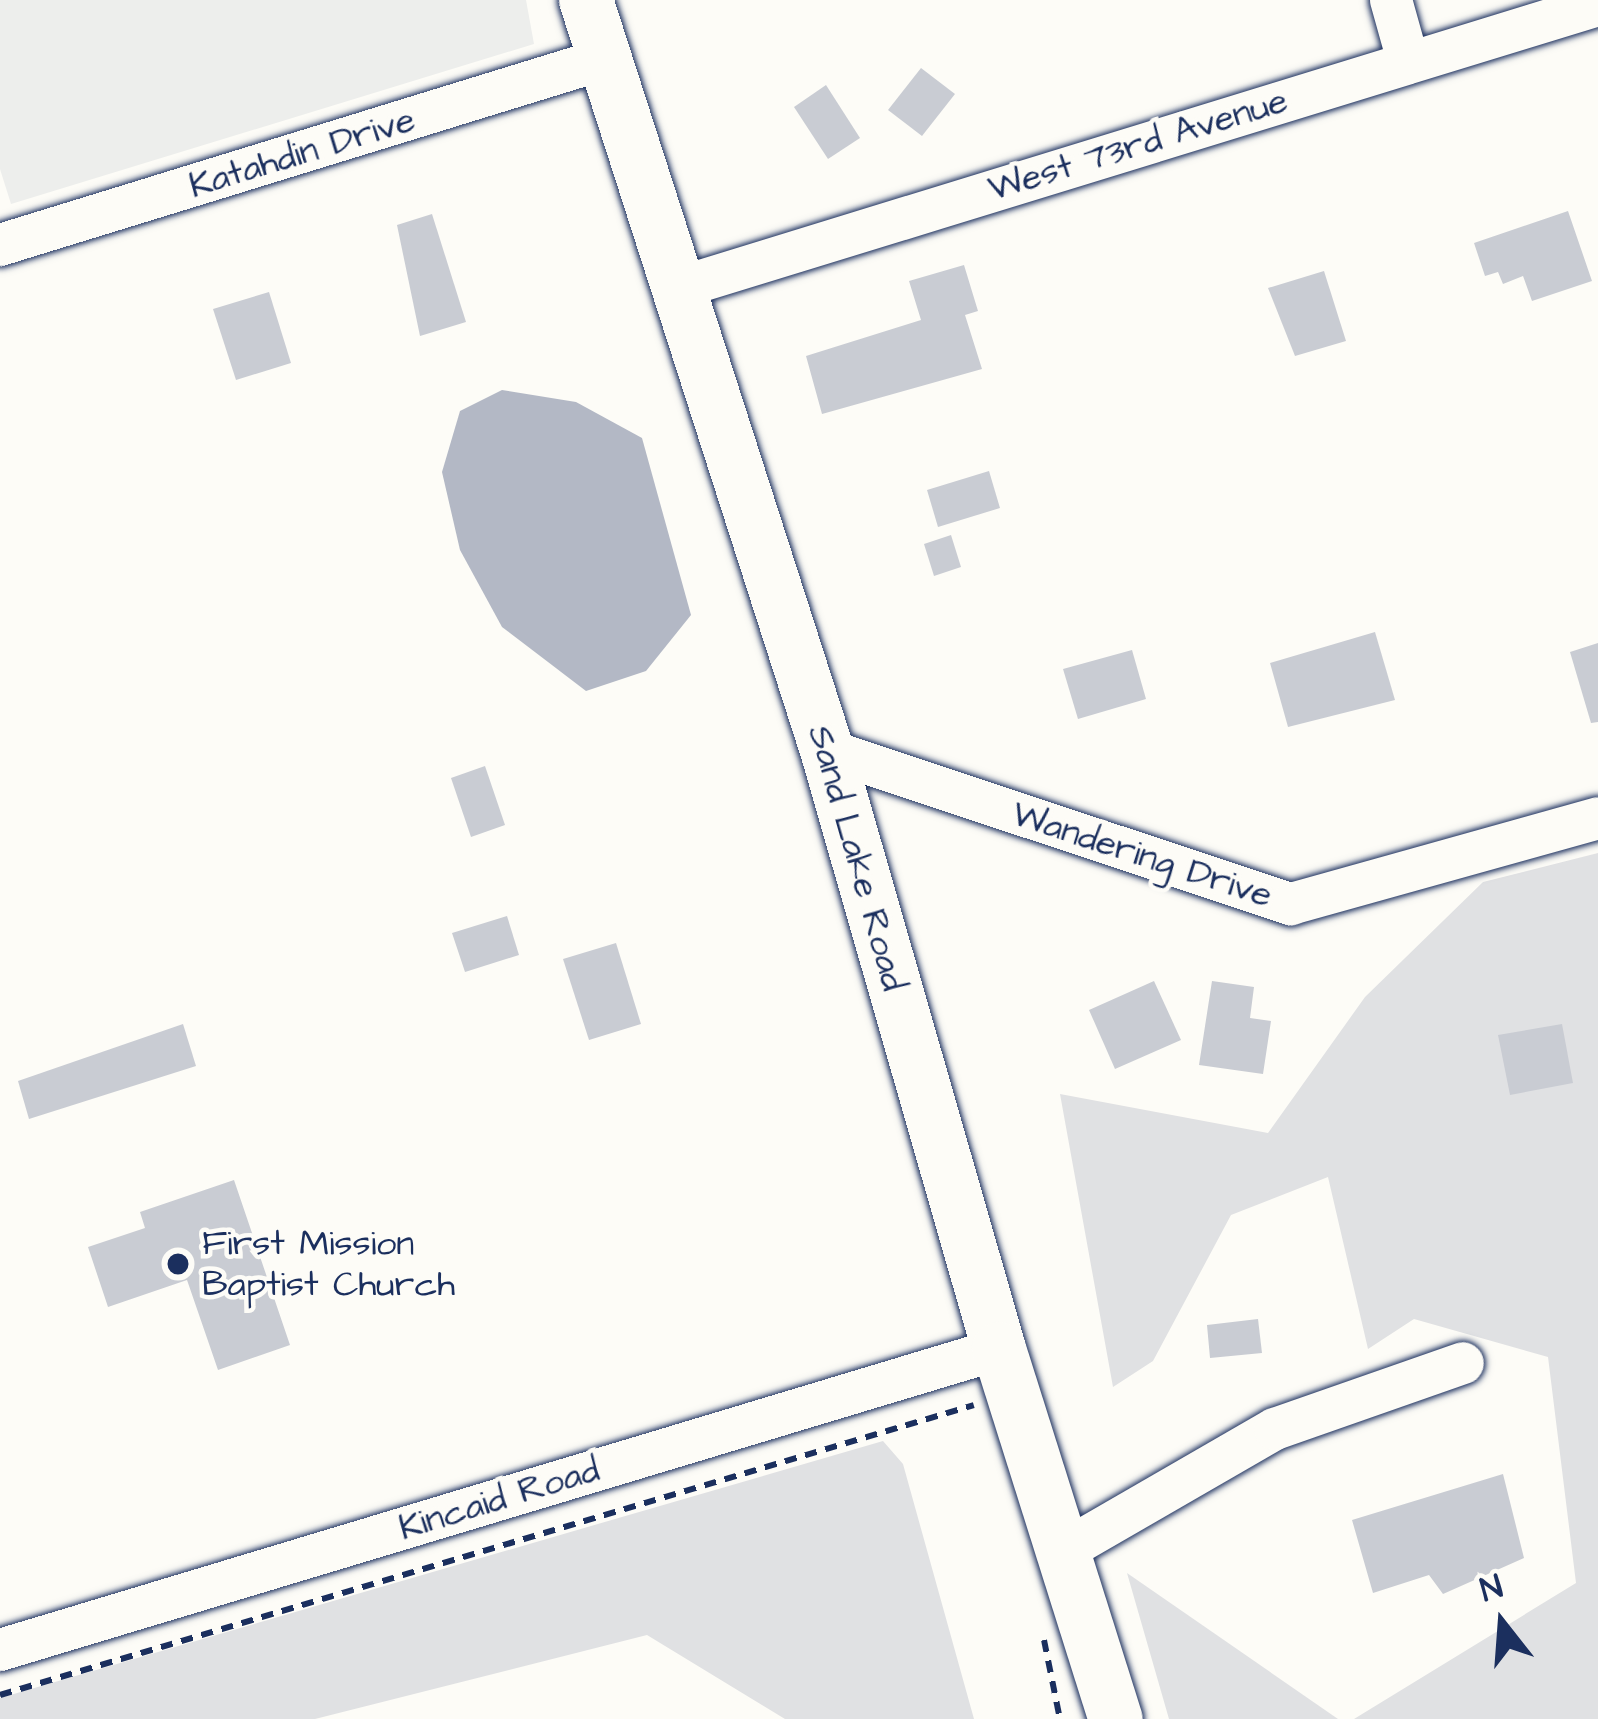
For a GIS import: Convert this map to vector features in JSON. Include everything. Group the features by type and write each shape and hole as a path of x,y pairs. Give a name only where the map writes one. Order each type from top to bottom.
{"main road":[{"name":"Sand Lake Road","path":"586,0 827,750 999,1349 1116,1719"}],"street":[{"path":"1390,0 1408,61"},
{"name":"West 73rd Avenue","path":"678,288 1598,5"},
{"name":"Katahdin Drive","path":"0,245 604,59"},
{"name":"Wandering Drive","path":"827,750 1291,904 1598,818"},
{"name":"Kincaid Road","path":"0,1650 999,1349"},
{"path":"1065,1550 1275,1429 1463,1363"}],"path":[{"path":"0,1695 978,1403"}],"shaded area":[{"path":"0,0 526,0 534,44 11,204 0,169"},
{"path":"502,390 576,402 642,438 691,615 646,671 586,691 502,627 460,550 442,472 460,411"},
{"path":"1598,853 1598,1719 1354,1719 1576,1583 1548,1357 1414,1319 1368,1349 1328,1177 1231,1215 1153,1361 1113,1387 1060,1094 1268,1133 1365,997 1483,882"},
{"path":"883,1441 903,1464 974,1719 785,1719 647,1635 315,1719 0,1719 0,1698"},
{"path":"1127,1573 1338,1719 1169,1719"}],"building":[{"path":"921,68 955,94 922,136 888,110"},
{"path":"826,85 860,138 828,159 794,107"},
{"path":"1568,211 1592,281 1532,301 1523,276 1503,284 1498,272 1485,276 1474,243"},
{"path":"432,214 466,322 420,336 397,225"},
{"path":"964,265 978,311 965,315 982,369 822,414 806,356 921,320 909,281"},
{"path":"1324,271 1346,341 1295,356 1268,288"},
{"path":"269,292 291,363 236,380 213,309"},
{"path":"989,471 1000,508 938,527 927,490"},
{"path":"951,535 961,567 934,576 924,544"},
{"path":"1375,632 1395,700 1288,727 1270,663"},
{"path":"1598,643 1598,722 1591,723 1570,652"},
{"path":"1132,650 1146,699 1078,719 1063,669"},
{"path":"485,766 505,825 471,837 451,778"},
{"path":"507,916 519,955 465,972 452,933"},
{"path":"616,943 641,1024 589,1040 563,959"},
{"path":"1154,981 1181,1040 1115,1069 1089,1010"},
{"path":"1212,981 1254,987 1250,1018 1271,1021 1263,1074 1199,1065"},
{"path":"183,1024 196,1066 29,1119 18,1081"},
{"path":"1562,1024 1573,1083 1510,1095 1498,1035"},
{"name":"First Mission Baptist Church","path":"234,1180 290,1345 218,1370 187,1280 108,1307 88,1247 145,1228 140,1212"},
{"path":"1258,1319 1262,1353 1210,1358 1207,1325"},
{"path":"1503,1474 1524,1558 1443,1594 1429,1575 1373,1593 1352,1520"}],"place":[{"name":"First Mission Baptist Church","path":"178,1264"}]}
